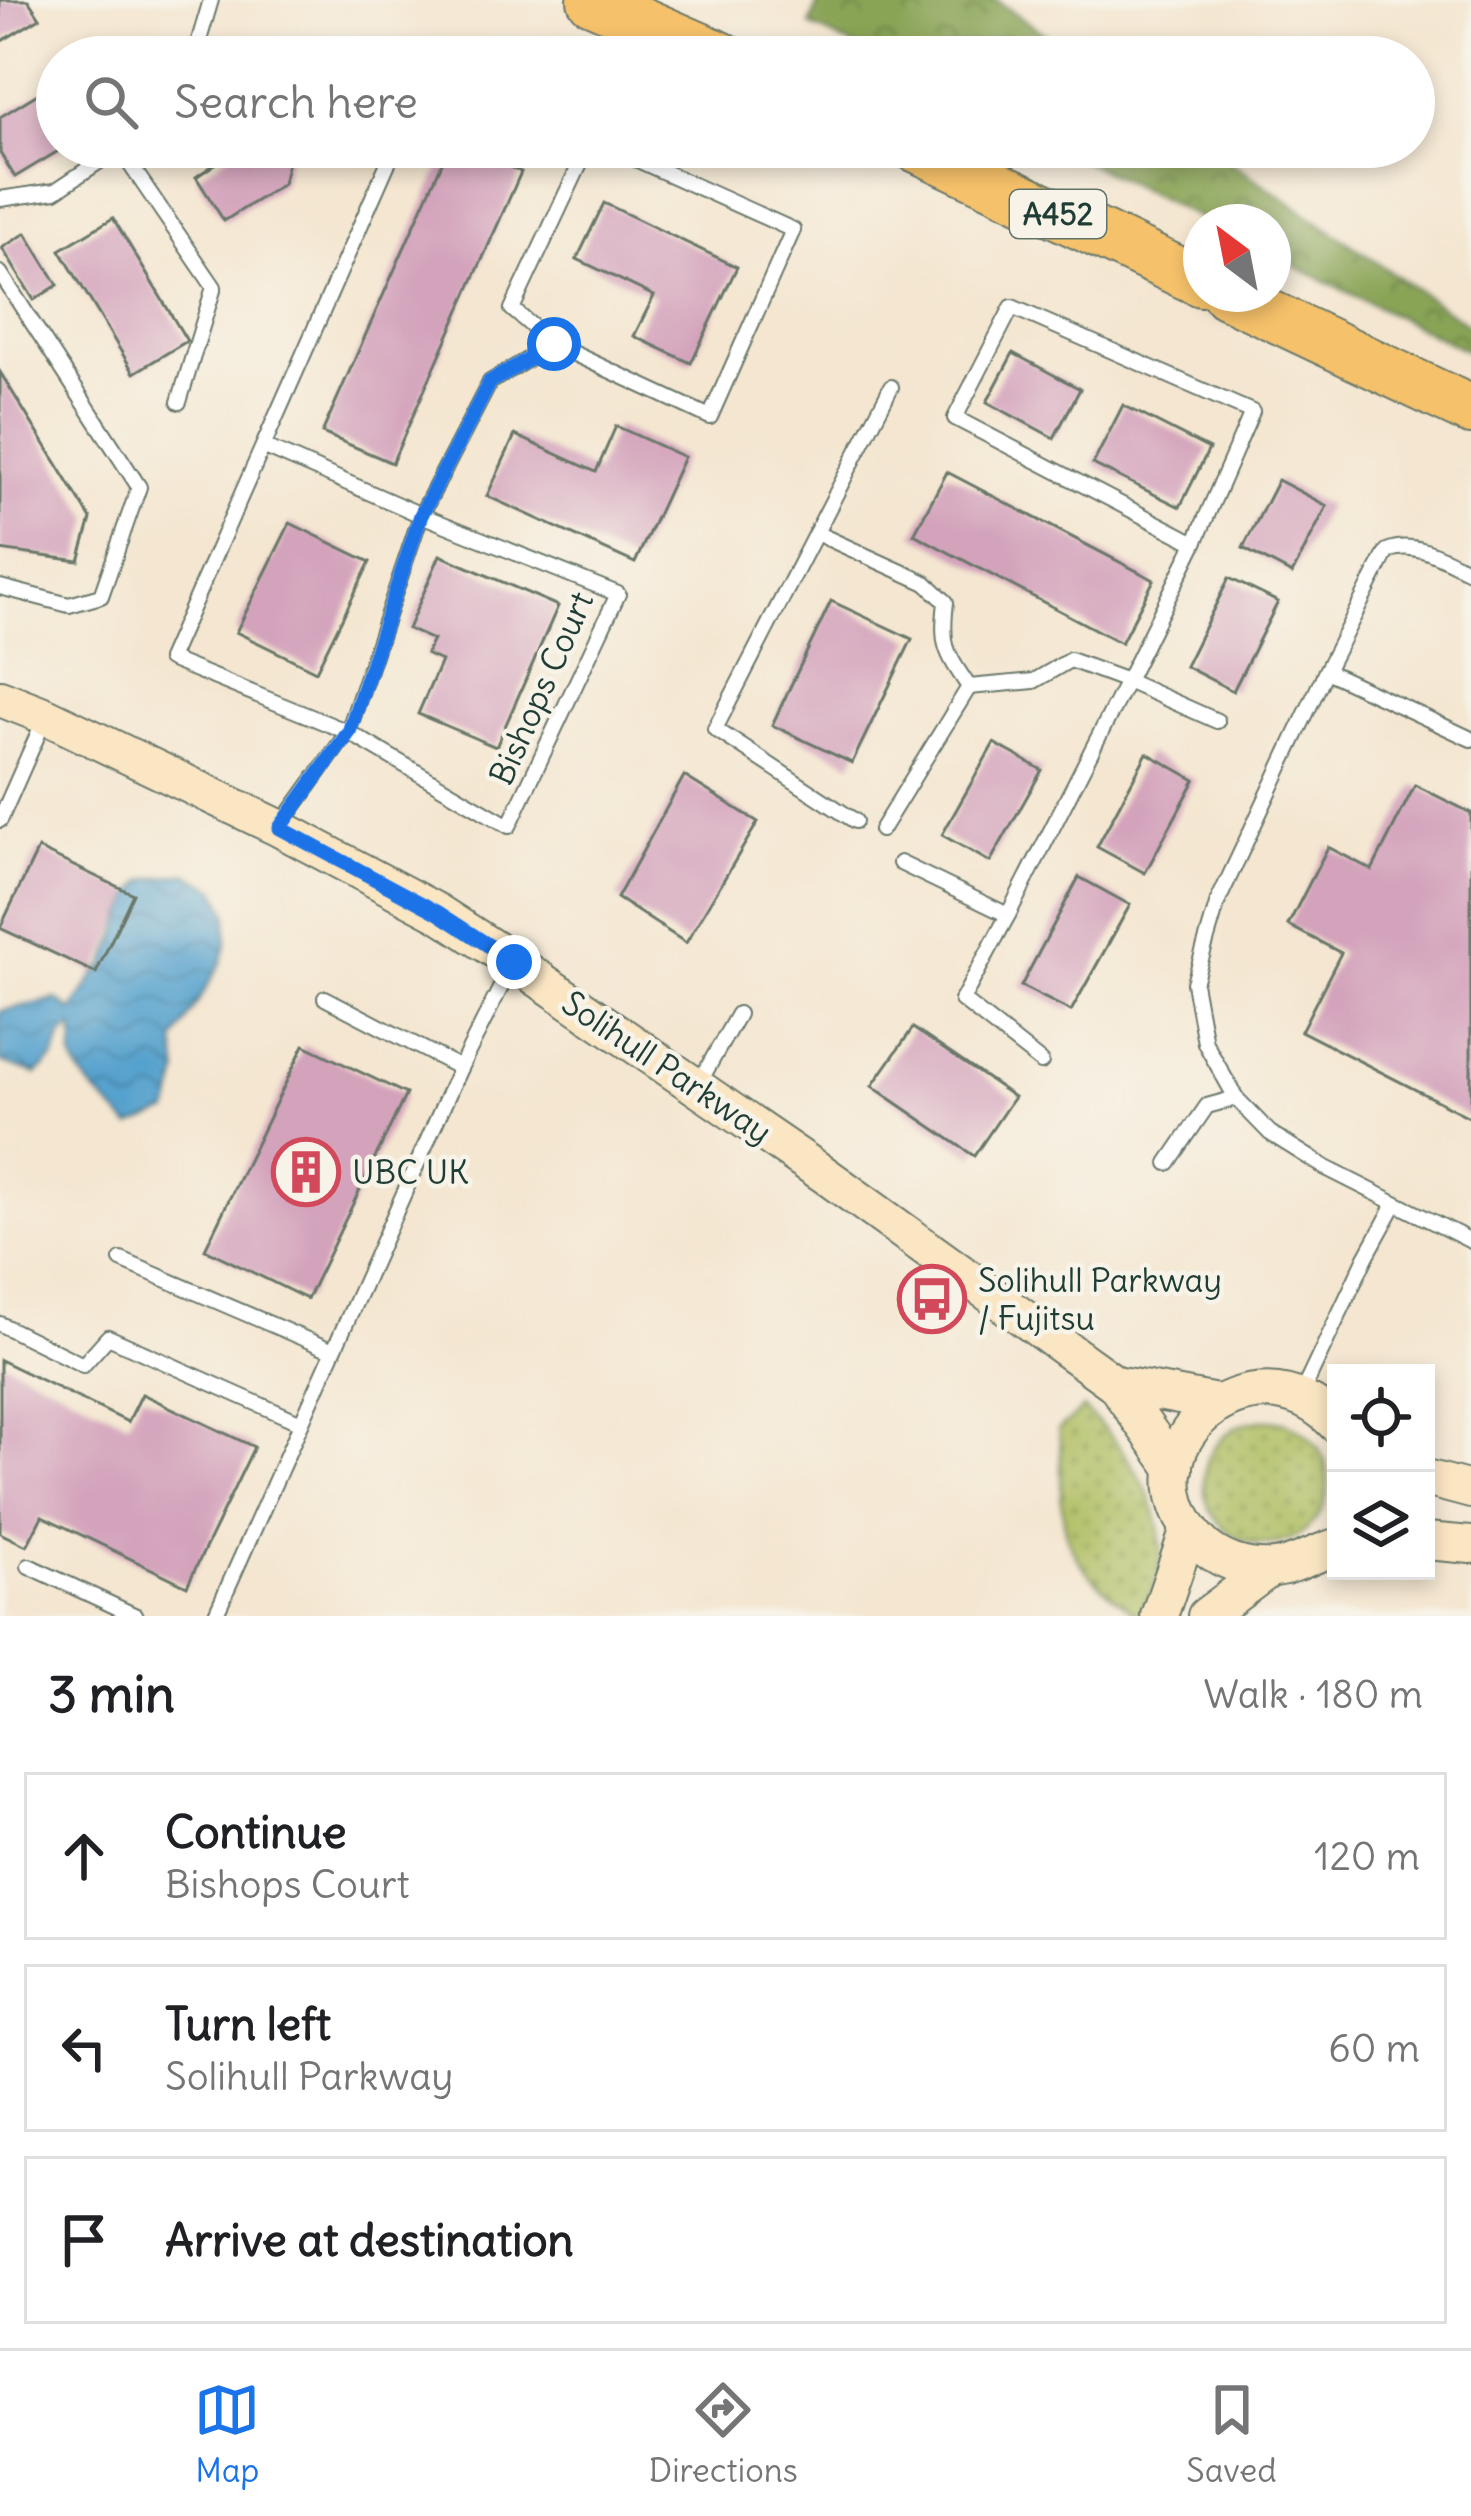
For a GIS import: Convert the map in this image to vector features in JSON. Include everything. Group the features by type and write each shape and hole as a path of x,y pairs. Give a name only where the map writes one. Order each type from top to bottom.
{"highway":[{"path":"592,0 675,36"},
{"name":"A452","path":"959,168 1183,274"},
{"path":"1264,312 1471,410"}],"street":[{"name":"Solihull Parkway","path":"0,698 280,828 437,912 825,1175 1114,1384"},
{"path":"1114,1384 1217,1403"},
{"path":"1114,1384 1175,1469"},
{"path":"1327,1414 1300,1396 1273,1390 1244,1392 1217,1403 1181,1443 1173,1486 1189,1529 1226,1561 1269,1569 1287,1566 1327,1545"},
{"path":"1435,1480 1471,1490"},
{"path":"1159,1616 1189,1529"},
{"path":"1435,1541 1471,1545"},
{"path":"1206,1616 1269,1569"}],"lane":[{"path":"200,36 211,0"},
{"path":"0,199 55,191 90,168"},
{"path":"134,168 214,287 179,402"},
{"name":"Bishops Court","path":"263,446 618,594 509,826 349,732 169,659 263,446 386,168"},
{"path":"578,168 512,309 554,344 710,417 793,230 656,168"},
{"path":"0,273 139,487 100,596 69,604 0,586"},
{"path":"1041,1062 962,1000 1196,543 1252,412 1012,307 956,418 1196,543"},
{"path":"280,828 349,732 421,515 490,382 554,344"},
{"path":"854,821 715,729 891,387"},
{"path":"816,532 926,583 946,602 942,634 948,655 969,687"},
{"path":"1471,572 1414,547 1401,545 1387,551 1325,670 1218,901 1194,983 1204,1043 1236,1099 1270,1133 1326,1168 1471,1241"},
{"path":"969,687 1034,681 1070,660 1217,722"},
{"path":"1325,670 1471,739"},
{"path":"880,830 969,687"},
{"path":"0,820 46,716"},
{"path":"900,863 1008,915"},
{"path":"215,1616 460,1068 514,962"},
{"path":"325,998 460,1068"},
{"path":"696,1087 738,1014"},
{"path":"1168,1163 1208,1106 1236,1099"},
{"path":"1300,1396 1395,1204"},
{"path":"121,1260 333,1351"},
{"path":"0,1324 83,1365 108,1337 301,1423"},
{"path":"29,1566 136,1616"}],"green space":[{"path":"819,0 996,0 1048,36 832,36 810,25"},
{"path":"1098,168 1240,168 1471,327 1471,353 1291,264 1291,204 1183,204 1183,210"},
{"path":"1083,1409 1140,1477 1160,1532 1153,1588 1137,1614 1091,1575 1066,1531 1058,1430"},
{"path":"1266,1420 1290,1425 1310,1438 1323,1458 1327,1494 1323,1506 1310,1526 1290,1539 1266,1544 1242,1539 1222,1526 1209,1506 1204,1482 1209,1458 1222,1438 1242,1425"}],"water":[{"path":"187,873 216,889 228,914 227,943 221,963 175,1041 179,1074 169,1112 130,1127 76,1066 73,1027 61,1037 55,1057 37,1074 0,1062 0,1011 57,999 72,1011 105,965 133,894 144,880"}],"building":[{"path":"0,0 28,0 40,18 0,42"},
{"path":"36,95 36,164 15,177 0,153 0,117"},
{"path":"209,168 286,168 283,184 224,221 196,177"},
{"path":"440,168 521,172 392,463 322,433"},
{"path":"604,203 737,267 691,363 634,336 654,296 577,259"},
{"path":"113,218 187,341 134,373 60,250"},
{"path":"26,233 58,285 34,300 2,248"},
{"path":"1013,353 1080,389 1054,438 987,402"},
{"path":"0,372 91,519 79,561 0,550"},
{"path":"1123,405 1209,449 1180,507 1093,464"},
{"path":"616,426 684,457 635,563 487,496 515,435 596,472"},
{"path":"947,472 1154,580 1121,643 914,534"},
{"path":"1278,480 1327,506 1292,574 1243,548"},
{"path":"290,523 370,562 316,671 236,632"},
{"path":"440,555 558,606 496,747 418,714 441,661 426,654 433,640 408,629"},
{"path":"1229,578 1278,602 1233,691 1185,666"},
{"path":"831,601 912,639 852,763 772,725"},
{"path":"994,743 1042,770 990,862 942,835"},
{"path":"1147,753 1195,780 1145,873 1097,847"},
{"path":"684,776 758,822 686,943 617,898"},
{"path":"1415,785 1471,813 1471,1118 1301,1031 1341,953 1288,925 1328,847 1372,870"},
{"path":"38,849 133,894 96,973 0,928"},
{"path":"1079,877 1130,905 1071,1011 1021,986"},
{"path":"913,1028 1014,1097 974,1156 872,1086"},
{"name":"UBC UK","path":"304,1045 406,1094 307,1299 205,1249"},
{"path":"0,1360 128,1422 142,1394 254,1447 187,1586 42,1516 27,1546 0,1533"}],"place":[{"name":"UBC UK","path":"306,1172"},
{"name":"Solihull Parkway / Fujitsu","path":"932,1299"}],"route":[{"path":"514,962 437,912 280,828 349,732 421,515 490,382 554,344"}]}
